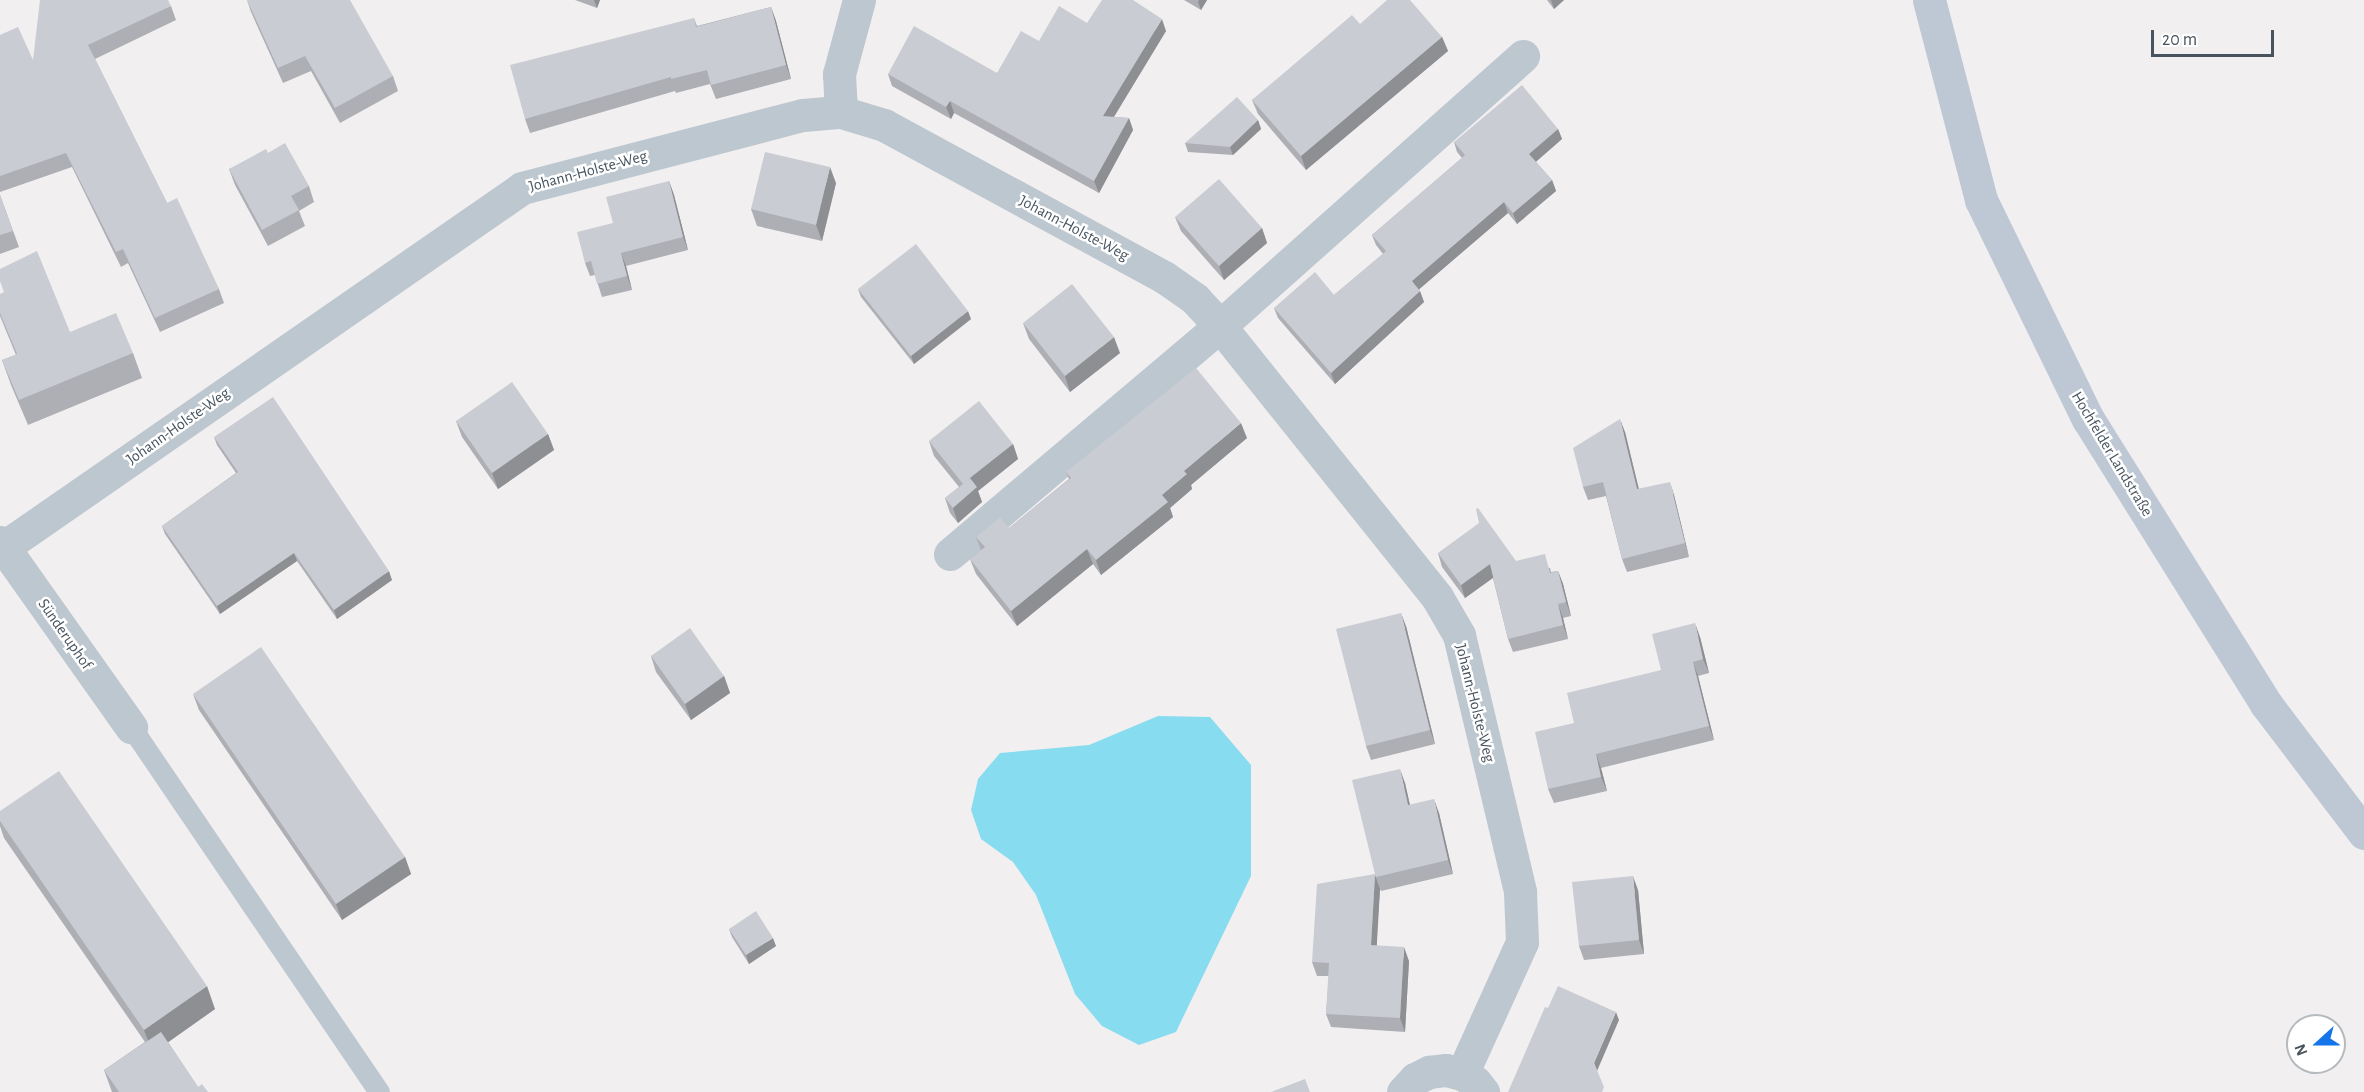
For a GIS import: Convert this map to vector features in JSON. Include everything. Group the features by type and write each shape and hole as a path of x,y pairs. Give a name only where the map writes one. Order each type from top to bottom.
{"main road":[{"name":"Hochfelder Landstraße","path":"1929,0 1981,200 2088,419 2266,704 2364,833"}],"street":[{"path":"842,112 839,74 859,0"},
{"path":"950,554 1220,326 1523,56"},
{"name":"Johann-Holste-Weg","path":"2,544 522,188 803,114 842,112 884,125 1164,277 1195,299 1220,326 1437,597 1459,635 1520,892 1522,942 1472,1083 1446,1070 1430,1072 1415,1079 1403,1092"},
{"name":"Sünderuphof","path":"2,544 131,727"}],"lane":[{"path":"131,727 379,1092"}],"water":[{"path":"1158,716 1210,717 1251,765 1251,876 1176,1032 1139,1045 1102,1026 1075,994 1036,895 1013,862 981,839 971,810 978,779 1000,753 1089,745"}],"building":[{"path":"40,0 168,0 171,6 88,45 167,203 177,198 219,289 155,318 123,249 116,252 66,153 0,176 0,35 18,27 33,60"},
{"path":"247,0 350,0 393,76 335,108 305,56 278,68"},
{"path":"1102,0 1133,0 1162,19 1103,116 1129,118 1094,181 950,101 946,107 888,74 914,26 997,73 1021,31 1039,41 1059,6 1087,23"},
{"path":"1387,0 1410,0 1442,37 1301,156 1252,100 1352,15 1360,24"},
{"path":"771,7 786,65 711,85 707,70 671,79 671,77 525,119 510,65 694,18 696,27"},
{"path":"1522,85 1558,129 1529,154 1552,180 1513,213 1504,202 1412,281 1420,291 1331,373 1274,308 1315,272 1334,295 1386,251 1372,235 1465,155 1454,142"},
{"path":"1237,97 1258,120 1230,147 1185,143"},
{"path":"285,143 309,186 291,196 299,210 262,230 229,169 266,149 268,153"},
{"path":"765,152 830,167 816,225 751,209"},
{"path":"1219,179 1262,228 1219,266 1175,217"},
{"path":"669,181 683,237 621,253 627,276 597,284 591,261 585,263 577,232 613,223 606,197"},
{"path":"0,195 13,231 0,235"},
{"path":"916,244 968,311 911,356 858,289"},
{"path":"37,251 70,332 116,313 133,353 19,400 2,360 17,354 0,313 0,294 4,292 0,281 0,269"},
{"path":"1072,284 1114,337 1065,376 1023,323"},
{"path":"1196,368 1241,423 1184,471 1187,474 1162,495 1168,502 1096,560 1087,549 1011,611 970,559 985,547 976,537 1000,517 1009,528 1071,478 1066,472"},
{"path":"512,382 548,434 492,473 456,421"},
{"path":"273,397 389,571 334,610 294,553 217,606 162,526 238,472 214,437"},
{"path":"979,401 1013,444 966,481 970,478 977,487 953,508 945,498 963,484 929,441"},
{"path":"1620,419 1637,489 1670,482 1685,543 1622,559 1603,482 1583,487 1573,448"},
{"path":"1478,508 1516,561 1545,554 1550,573 1558,571 1566,602 1558,604 1563,625 1508,639 1490,564 1461,585 1438,553 1479,523 1476,509"},
{"path":"1401,613 1430,730 1366,746 1336,629"},
{"path":"1695,623 1703,659 1693,662 1709,726 1596,754 1601,777 1548,789 1535,732 1574,723 1567,693 1661,670 1652,634"},
{"path":"690,628 724,676 685,704 651,656"},
{"path":"261,647 405,857 336,904 193,694"},
{"path":"1400,769 1408,805 1434,799 1448,860 1376,877 1375,875 1371,945 1404,947 1400,1018 1326,1014 1329,963 1312,962 1317,884 1375,874 1352,780"},
{"path":"59,771 207,986 144,1030 0,821 0,811"},
{"path":"1633,876 1639,940 1579,946 1572,882"},
{"path":"756,911 773,938 746,955 729,929"},
{"path":"1558,986 1616,1012 1594,1063 1604,1087 1602,1092 1508,1092 1545,1007 1548,1008"},
{"path":"161,1032 198,1087 202,1084 208,1092 119,1092 104,1070"},
{"path":"1305,1079 1310,1092 1271,1092"}]}
